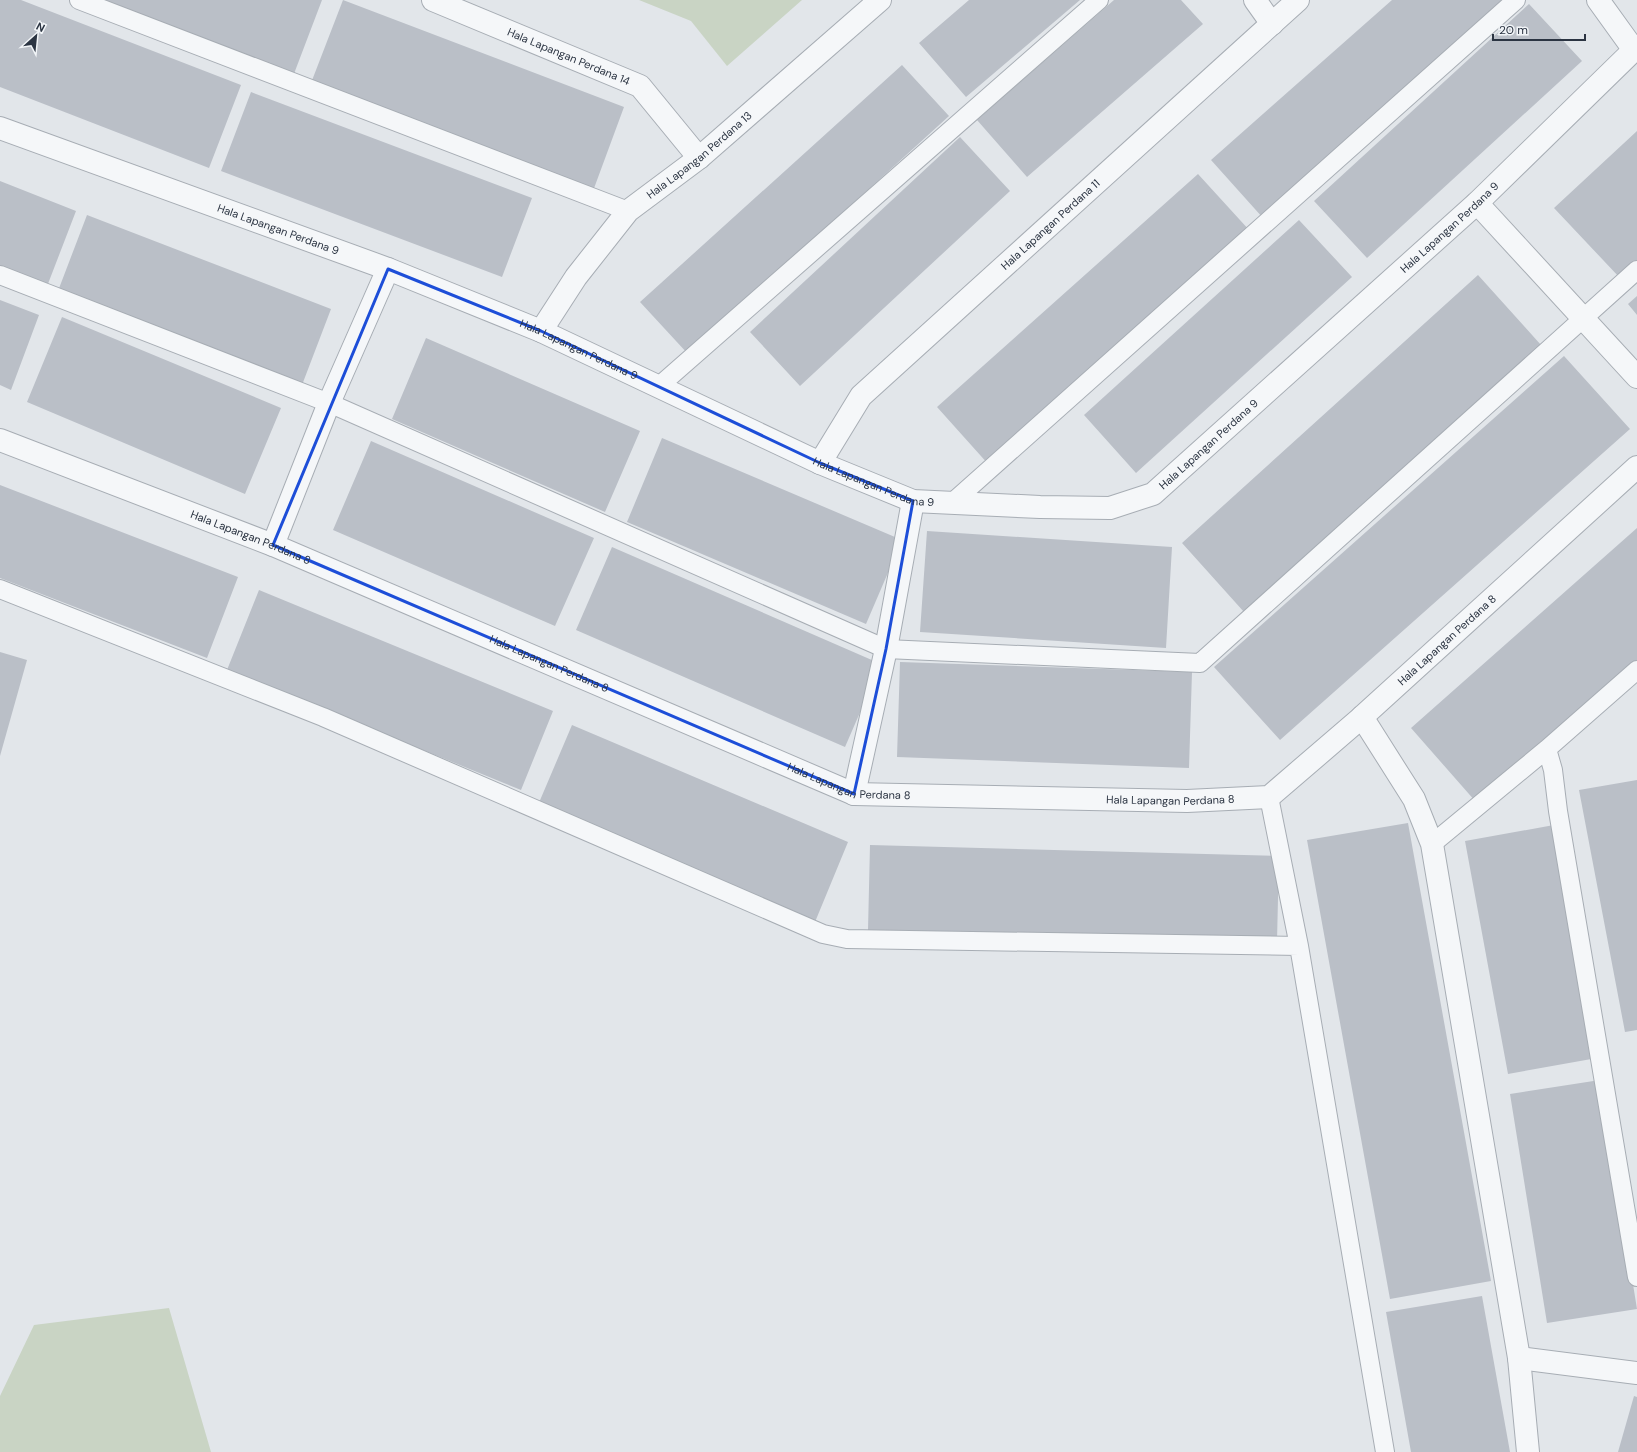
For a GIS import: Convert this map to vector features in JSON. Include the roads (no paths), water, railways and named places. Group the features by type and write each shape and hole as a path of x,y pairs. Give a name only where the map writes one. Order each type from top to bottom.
{"street":[{"name":"Hala Lapangan Perdana 14","path":"433,0 640,86 699,158"},
{"name":"Hala Lapangan Perdana 13","path":"541,331 576,277 628,211 699,158 880,0"},
{"path":"1255,0 1272,24"},
{"name":"Hala Lapangan Perdana 11","path":"820,463 861,396 1298,0"},
{"path":"1598,0 1635,49"},
{"name":"Hala Lapangan Perdana 9","path":"0,128 388,269 541,331 820,463 913,500 1040,507 1110,508 1153,494 1477,203 1602,84 1635,49"},
{"path":"1477,203 1582,319 1637,377"},
{"path":"273,545 329,403 388,269"},
{"name":"Hala Lapangan Perdana 8","path":"0,440 273,545 854,794 1188,801 1269,797 1362,717 1637,466"},
{"path":"854,794 886,649 913,500"},
{"path":"1362,717 1414,799 1432,844 1518,1358 1528,1452"},
{"path":"1518,1358 1637,1373"}],"lane":[{"path":"79,0 628,211"},
{"path":"658,387 1099,0"},
{"path":"953,502 1516,0"},
{"path":"0,275 329,403 886,649 1200,663 1637,270"},
{"path":"0,589 323,717 823,934 847,939 1299,946"},
{"path":"1432,844 1547,750 1637,670"},
{"path":"1547,750 1553,770 1558,811 1637,1277"},
{"path":"1269,797 1299,946 1385,1452"}]}
